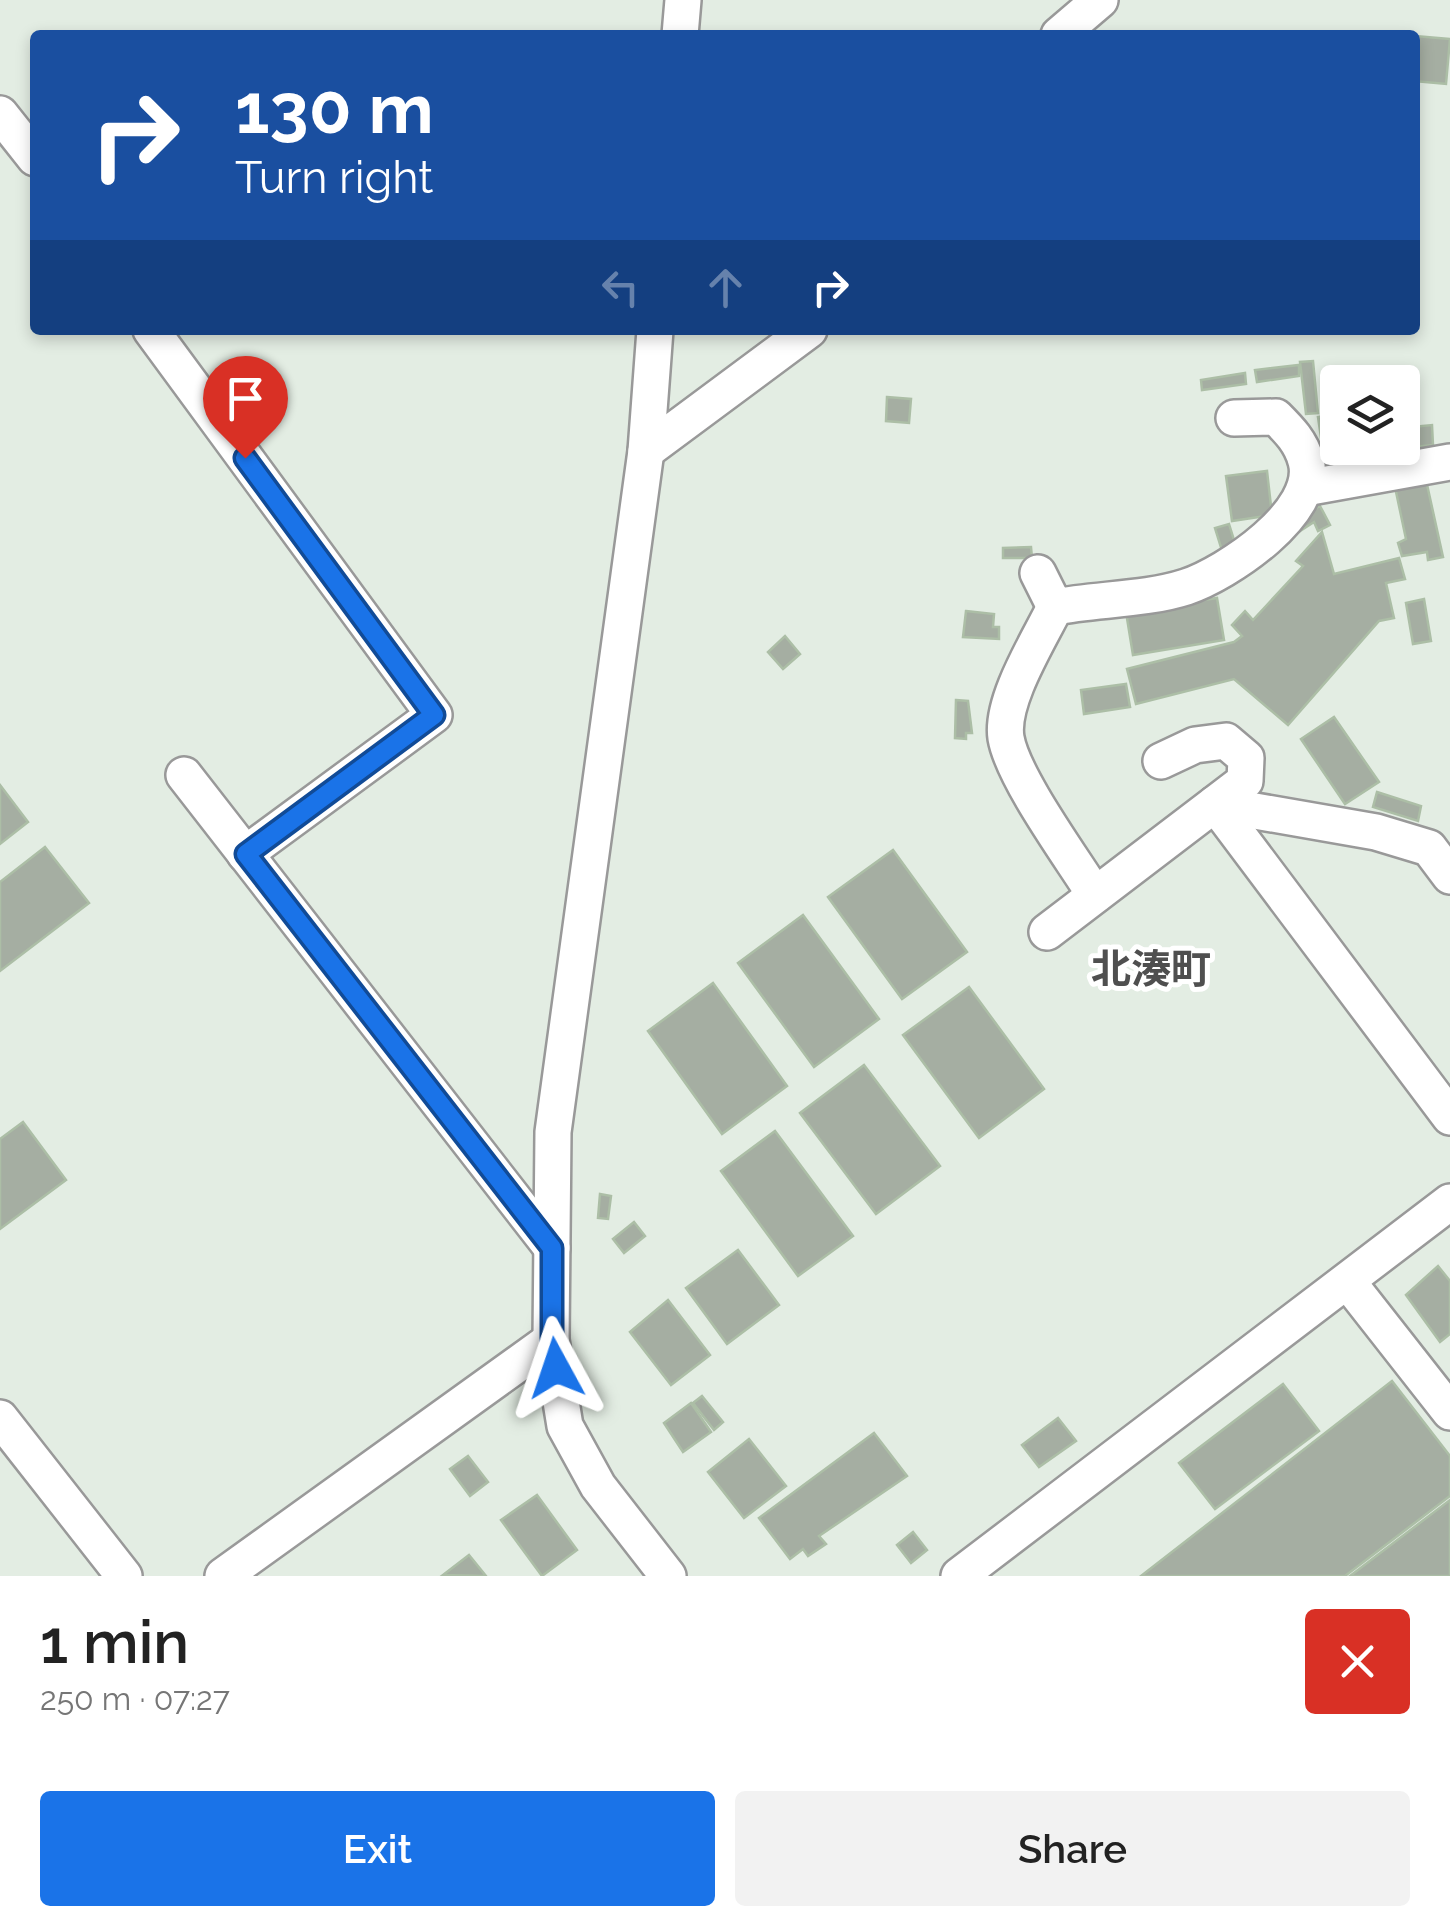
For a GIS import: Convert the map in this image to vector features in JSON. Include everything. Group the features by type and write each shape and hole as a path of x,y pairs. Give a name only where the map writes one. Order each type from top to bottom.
{"street":[{"path":"680,30 683,0"},
{"path":"1065,30 1100,0"},
{"path":"0,114 30,152"},
{"path":"155,335 434,715 246,854"},
{"path":"654,335 646,450 553,1132 552,1340 565,1426 598,1486 668,1576"},
{"path":"646,450 802,335"},
{"path":"1055,607 1184,588 1242,562 1276,529 1305,488 1308,464 1295,436 1276,416 1234,418"},
{"path":"1305,488 1450,462"},
{"path":"1038,573 1055,607"},
{"path":"1055,607 1013,694 1006,737 1028,784 1095,895"},
{"path":"1047,932 1245,781 1246,758 1226,741 1195,746 1161,760"},
{"path":"184,774 552,1248"},
{"path":"1215,804 1376,832 1429,848 1450,876"},
{"path":"1215,804 1450,1117"},
{"path":"959,1576 1450,1202"},
{"path":"1348,1282 1450,1412"},
{"path":"223,1576 552,1340"},
{"path":"0,1418 124,1576"}],"building":[{"path":"1420,36 1450,39 1446,84 1420,81"},
{"path":"1313,361 1318,413 1306,414 1300,362"},
{"path":"1299,365 1299,376 1257,382 1255,370"},
{"path":"1245,373 1246,384 1202,390 1201,380"},
{"path":"887,397 911,399 909,423 886,421"},
{"path":"1432,425 1433,445 1420,446 1420,426"},
{"path":"1325,465 1389,465 1326,472"},
{"path":"1267,471 1272,515 1232,521 1226,476"},
{"path":"1426,480 1443,557 1428,560 1427,552 1402,556 1398,543 1406,539 1395,487"},
{"path":"1320,506 1330,525 1318,531 1314,522 1294,535 1294,519"},
{"path":"1229,524 1238,553 1224,557 1215,528"},
{"path":"1322,532 1334,574 1399,558 1405,579 1386,583 1394,618 1379,621 1288,725 1234,679 1136,704 1127,669 1234,642 1242,636 1232,625 1245,611 1253,620 1303,566 1296,561"},
{"path":"1031,547 1032,558 1003,558 1003,548"},
{"path":"1217,598 1224,640 1133,655 1126,612"},
{"path":"1424,599 1431,641 1413,644 1406,603"},
{"path":"966,611 994,614 993,627 999,627 999,639 963,637"},
{"path":"785,636 800,654 783,669 768,652"},
{"path":"1126,684 1130,707 1084,714 1081,690"},
{"path":"956,700 968,701 972,733 966,733 966,739 955,738"},
{"path":"1334,717 1379,782 1345,804 1301,739"},
{"path":"0,785 28,822 0,844"},
{"path":"1377,792 1421,806 1418,821 1373,807"},
{"path":"45,847 89,903 0,971 0,882"},
{"path":"893,850 967,952 902,999 828,897"},
{"path":"803,915 879,1019 814,1067 738,963"},
{"path":"713,983 787,1086 722,1134 648,1031"},
{"path":"969,987 1044,1089 979,1138 903,1035"},
{"path":"864,1065 940,1166 876,1214 800,1113"},
{"path":"23,1122 66,1180 0,1229 0,1139"},
{"path":"775,1131 853,1236 798,1276 721,1171"},
{"path":"600,1194 611,1196 608,1219 598,1218"},
{"path":"634,1222 645,1236 624,1253 613,1239"},
{"path":"738,1250 779,1305 727,1344 686,1288"},
{"path":"1438,1266 1450,1281 1450,1334 1440,1342 1406,1295"},
{"path":"668,1300 710,1355 671,1385 630,1332"},
{"path":"1392,1381 1450,1456 1450,1496 1345,1576 1141,1576"},
{"path":"1283,1384 1319,1431 1215,1509 1179,1463"},
{"path":"702,1396 723,1422 714,1430 693,1403"},
{"path":"691,1403 711,1432 683,1452 664,1423"},
{"path":"1058,1418 1076,1441 1039,1467 1022,1445"},
{"path":"874,1433 907,1476 819,1536 826,1544 808,1556 803,1549 790,1559 759,1518"},
{"path":"749,1439 786,1486 744,1518 708,1472"},
{"path":"468,1456 488,1482 470,1496 450,1469"},
{"path":"537,1495 577,1550 542,1576 501,1520"},
{"path":"1450,1500 1450,1576 1350,1576"},
{"path":"913,1532 927,1550 911,1563 897,1545"},
{"path":"469,1555 486,1576 443,1575"}],"district":[{"name":"北湊町","path":"1151,968"}],"route":[{"path":"245,458 434,715 246,854 552,1248 552,1340 556,1368"}]}
